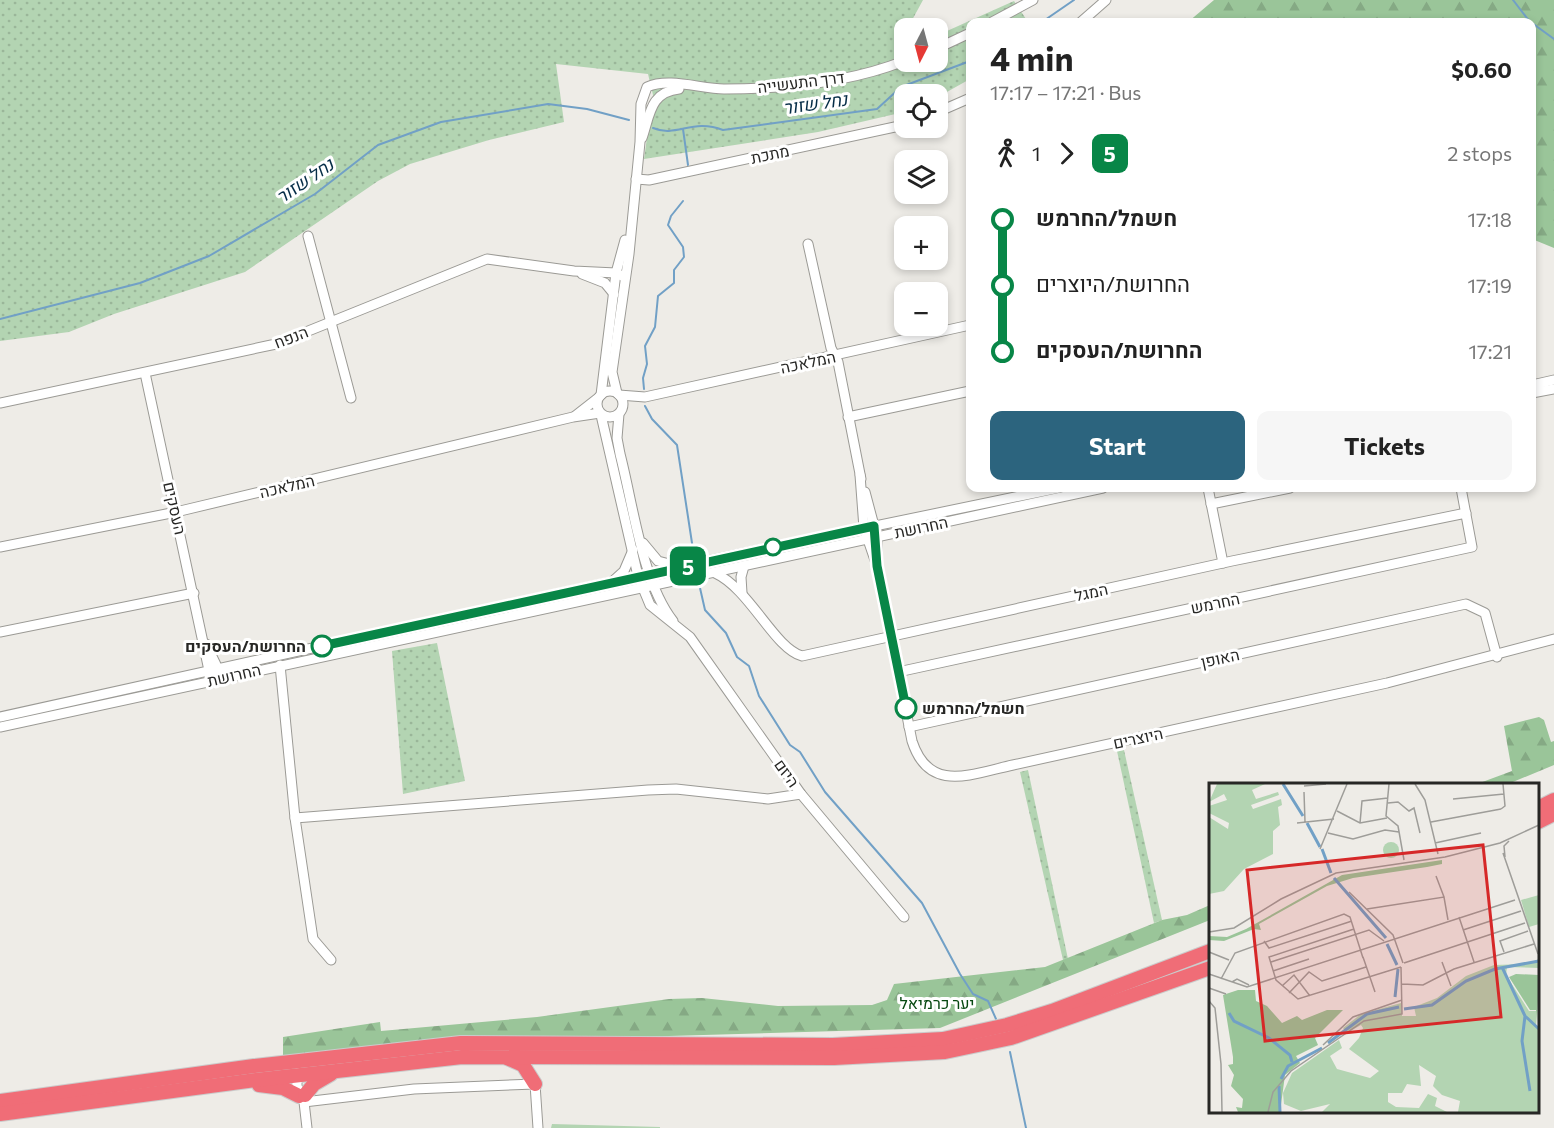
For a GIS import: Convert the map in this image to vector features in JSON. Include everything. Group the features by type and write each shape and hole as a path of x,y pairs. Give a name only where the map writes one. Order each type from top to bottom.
{"highway":[{"path":"1539,808 1554,800"},
{"path":"1539,822 1554,814"},
{"path":"0,1114 232,1083 300,1070 488,1042 824,1045 943,1039 1007,1025 1052,1011 1209,951"},
{"path":"0,1101 300,1070 341,1070 433,1059 558,1055 824,1058 945,1052 1011,1038 1209,968"},
{"path":"535,1084 534,1075 538,1065 558,1055"},
{"path":"499,1056 523,1065 535,1084"},
{"path":"232,1083 273,1086 303,1098 320,1079 341,1070"}],"street":[{"path":"999,18 1033,0"},
{"path":"1086,18 1106,0"},
{"path":"948,43 966,35"},
{"name":"דרך התעשייה","path":"640,142 651,107 659,96 668,90 762,89 828,81 894,64"},
{"name":"דרך התעשייה","path":"636,179 640,142 640,110 647,87 661,83 696,88"},
{"path":"948,108 966,100"},
{"name":"מתכת","path":"636,179 649,180 894,127"},
{"path":"621,412 623,400 618,394 612,372 620,275 636,179"},
{"path":"308,236 351,398"},
{"path":"808,244 860,475"},
{"name":"הנפח","path":"0,404 276,344 487,259 620,275"},
{"name":"הנפח","path":"574,271 605,283 614,294"},
{"path":"601,414 597,407 614,294 620,275"},
{"name":"המלאכה","path":"573,417 609,391 645,397 966,326"},
{"name":"העסקים","path":"145,373 205,642"},
{"path":"1536,384 1554,380"},
{"path":"1536,392 1554,389"},
{"path":"848,417 966,392"},
{"name":"המלאכה","path":"0,547 176,512 573,417 601,414 610,418 645,397"},
{"name":"היזם","path":"621,412 620,454 633,548 643,575 655,586 664,610 676,625"},
{"name":"היזם","path":"601,414 640,536 642,589 653,609 690,637 801,794 904,917"},
{"name":"היוצרים","path":"860,475 874,526 872,538 909,727 920,762 935,773 955,777 1366,688 1497,657 1554,639"},
{"name":"היוצרים","path":"860,475 864,528 872,538"},
{"name":"החרושת","path":"218,669 643,575 1040,492"},
{"name":"החרושת","path":"0,717 210,676 280,665 642,589 1085,492"},
{"path":"1209,492 1223,563"},
{"path":"1211,504 1270,492"},
{"name":"החרמש","path":"898,672 1473,547 1462,492"},
{"name":"המגל","path":"715,573 726,578 742,593 786,646 797,655 1466,513"},
{"path":"640,536 646,549 657,561 682,567"},
{"path":"612,582 627,567 633,548"},
{"path":"742,593 741,577 744,566"},
{"path":"0,632 194,593"},
{"name":"האופן","path":"909,727 1466,604 1477,607 1485,613 1497,657"},
{"path":"205,642 218,669 210,676"},
{"path":"205,642 210,676"},
{"path":"280,665 295,818 313,939 331,960"},
{"name":"החרושת","path":"0,727 210,676"},
{"path":"295,818 666,789 768,799 801,794"},
{"path":"300,1070 307,1128"},
{"path":"303,1098 414,1089 535,1084 538,1128"}],"green space":[{"path":"0,0 923,0 913,18 894,18 894,72 948,72 948,31 966,22 966,81 948,91 948,84 894,84 894,114 818,132 644,159 653,95 648,74 556,64 564,122 489,140 410,164 378,181 245,272 114,314 69,332 0,341"},
{"path":"1214,0 1554,0 1554,248 1536,241 1536,18 1193,18"},
{"path":"1014,1 1025,18 976,18"},
{"path":"437,643 465,781 403,794 392,651"},
{"path":"1539,717 1544,720 1551,742 1554,741 1554,765 1510,783 1480,783 1512,771 1504,726"},
{"path":"1124,750 1162,920 1154,923 1117,751"},
{"path":"1028,770 1068,959 1063,960 1020,772"},
{"name":"יער כרמיאל","path":"1209,905 1209,920 940,1028 600,1038 283,1059 283,1037 380,1022 381,1031 537,1017 669,999 702,998 778,1006 872,1005 887,1000 894,984 1045,967 1162,920 1187,915"},
{"path":"552,1124 660,1127 660,1128 551,1128"}],"waterway":[{"name":"נחל שזור","path":"1048,18 1074,0"},
{"path":"1513,0 1527,18"},
{"path":"1536,26 1554,39"},
{"name":"נחל שזור","path":"653,128 670,131 702,126 723,130 877,109 901,87 966,63"},
{"name":"נחל שזור","path":"0,319 140,283 209,256 315,194 378,145 441,122 548,104 587,109 629,120"},
{"path":"683,129 688,165"},
{"path":"644,389 643,378 647,364 645,346 655,327 658,296 674,283 674,270 684,257 683,247 668,225 671,216 683,201"},
{"path":"645,406 652,419 677,445 694,556"},
{"path":"700,588 705,610 726,633 737,657 749,666 759,696 790,745 800,752 825,792 922,903 960,974 973,994 988,1001 996,1019"},
{"path":"1010,1052 1026,1128"}],"bus line":[{"name":"5","path":"322,646 874,526 877,537 877,566 906,708"}],"place":[{"name":"החרושת/העסקים","path":"322,646"},
{"name":"חשמל/החרמש","path":"906,708"}]}
